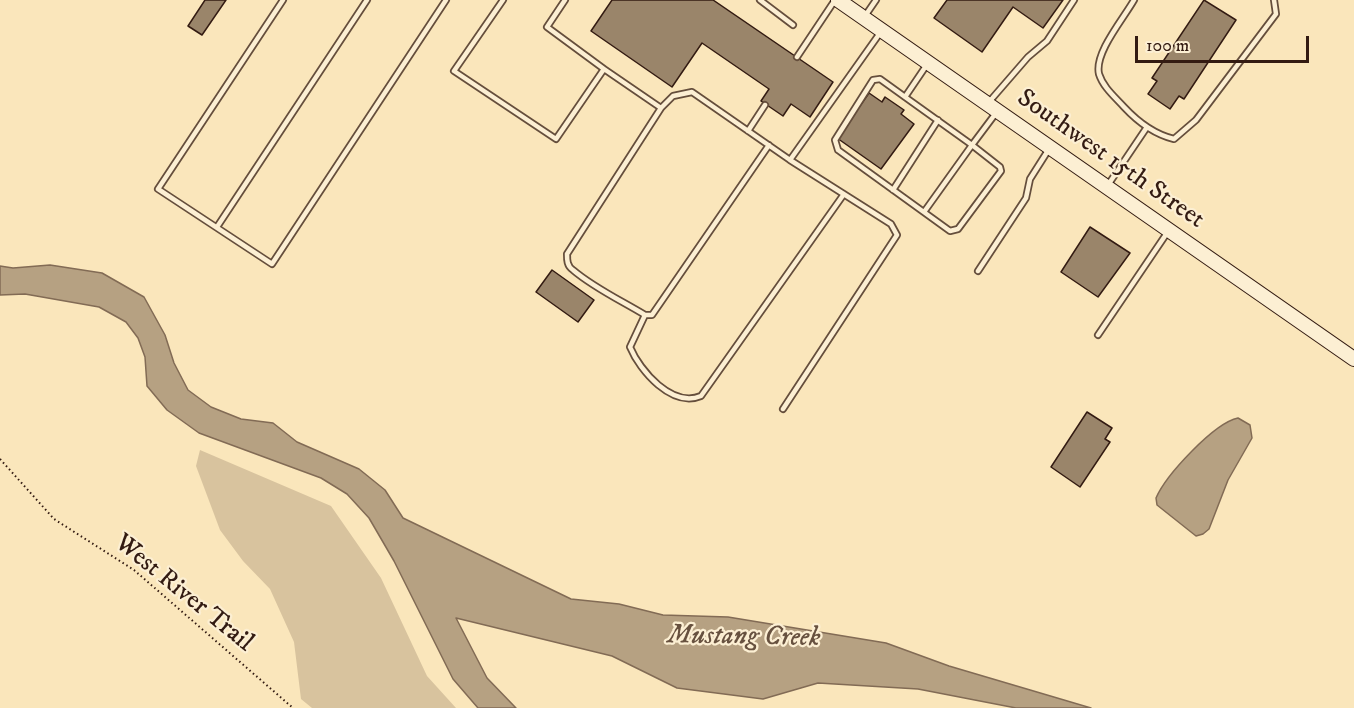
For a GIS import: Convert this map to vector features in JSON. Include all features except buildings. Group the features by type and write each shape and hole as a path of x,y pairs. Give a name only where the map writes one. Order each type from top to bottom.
{"main road":[{"name":"Southwest 15th Street","path":"836,0 1354,359"}],"lane":[{"path":"283,0 158,189 272,264 446,0"},
{"path":"217,228 367,0"},
{"path":"503,0 454,71 556,139 604,69"},
{"path":"566,0 547,27 661,108"},
{"path":"760,0 793,25"},
{"path":"797,57 836,0"},
{"path":"864,18 876,0"},
{"path":"924,212 972,145 992,107 1028,57 1047,42 1074,0"},
{"path":"1134,0 1103,50 1098,73 1108,90 1147,127 1160,135 1174,139 1196,120 1276,14 1274,0"},
{"path":"790,160 882,31"},
{"path":"905,97 928,63"},
{"path":"876,78 938,120 999,163 1001,171 957,229 950,231 838,150 835,140 876,78"},
{"path":"769,145 652,315 645,315 572,270 567,262 567,254 661,108 674,96 685,92 692,92 769,145 790,160 891,224 897,235 783,409"},
{"path":"748,131 765,105"},
{"path":"893,190 938,120"},
{"path":"1106,187 1147,127"},
{"path":"978,271 1026,198 1030,179 1050,148"},
{"path":"645,315 630,347 638,366 663,389 683,398 694,399 701,396 844,194"},
{"path":"1098,335 1168,231"}],"path":[{"name":"West River Trail","path":"0,459 54,519 134,570 293,708"}],"shaded area":[{"path":"200,450 331,506 381,578 427,676 456,708 312,708 301,699 294,642 270,589 243,561 220,530 196,466"}],"water":[{"name":"Mustang Creek","path":"50,265 102,273 144,297 165,335 174,363 188,390 211,407 241,419 273,423 297,442 359,469 385,490 403,518 571,599 619,604 663,615 728,617 886,643 949,666 1091,708 1016,708 918,689 818,683 763,699 677,688 612,656 456,618 487,678 516,708 478,708 453,679 394,561 369,518 347,494 321,478 199,433 167,410 147,386 145,357 138,338 126,322 99,307 25,294 0,295 0,266 13,268"},
{"path":"1238,418 1250,425 1252,438 1228,480 1209,529 1196,536 1157,505 1156,498 1170,476 1204,439 1216,429"}]}
